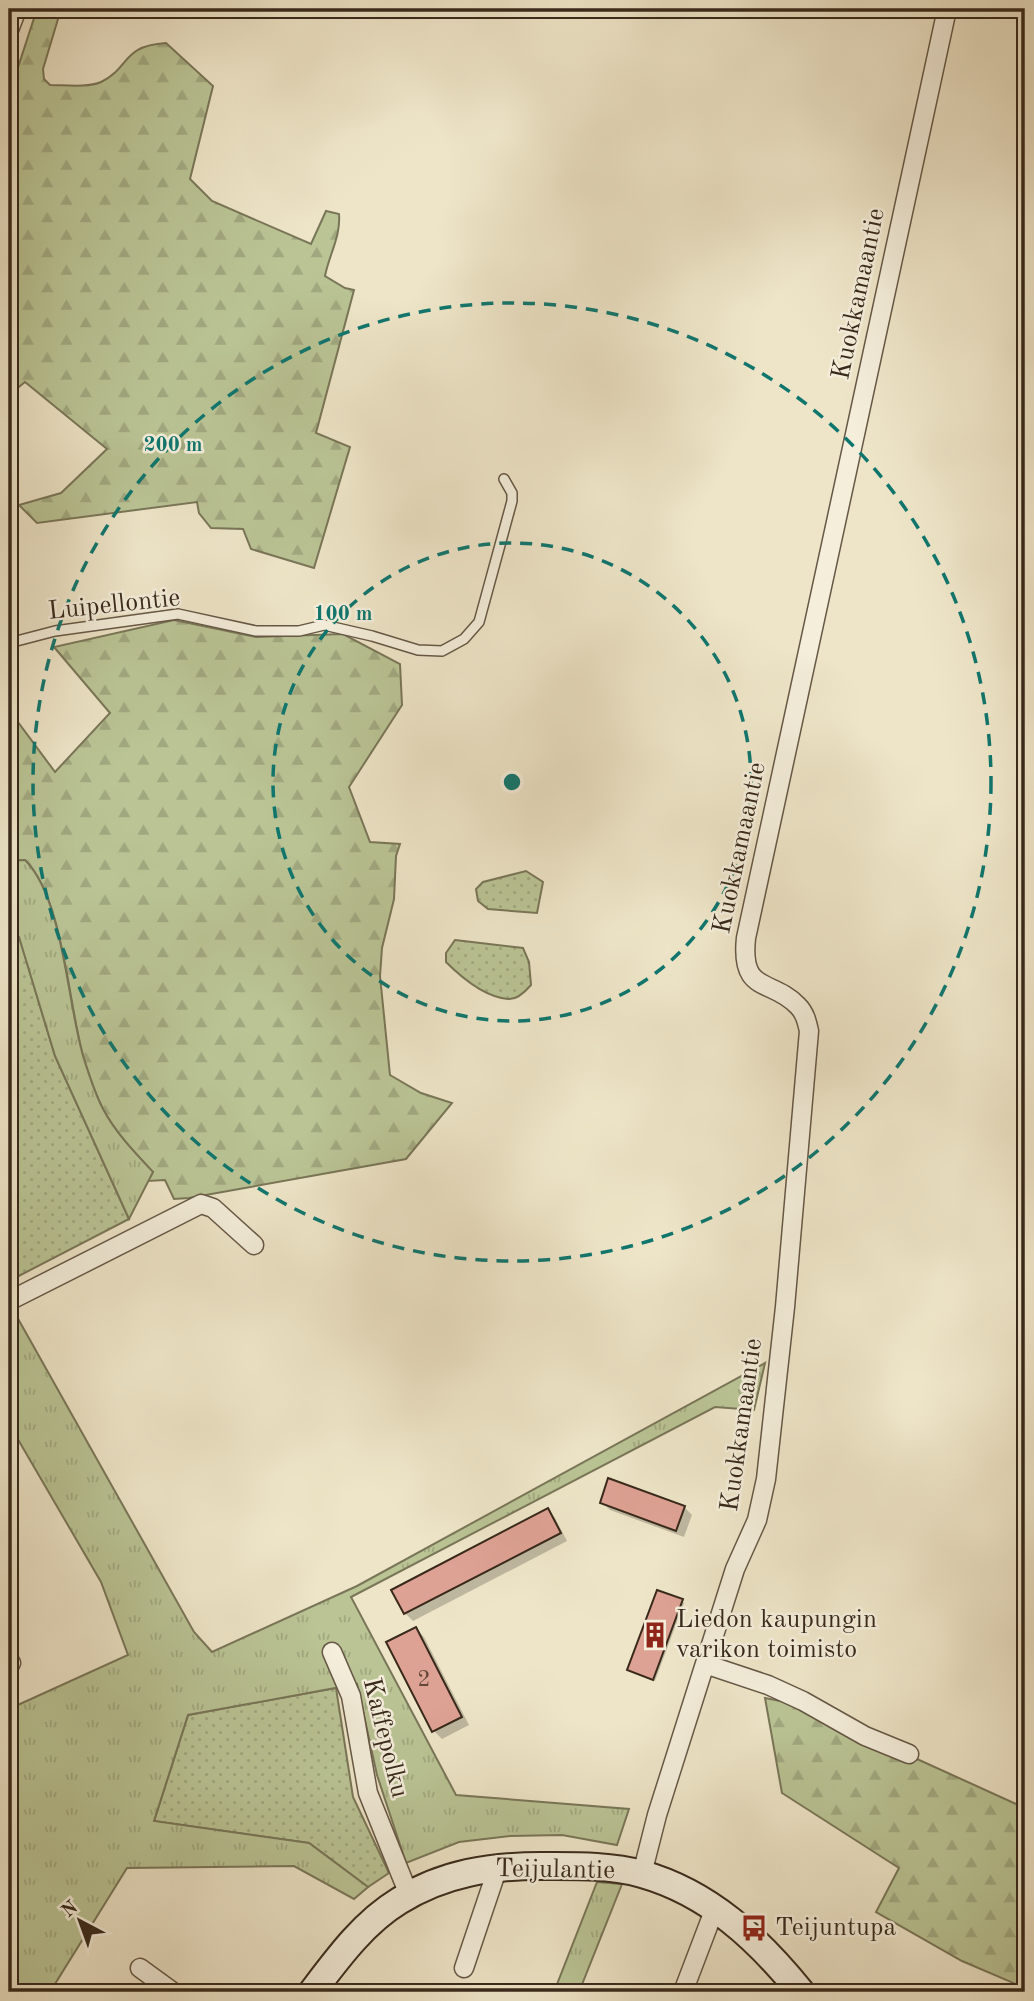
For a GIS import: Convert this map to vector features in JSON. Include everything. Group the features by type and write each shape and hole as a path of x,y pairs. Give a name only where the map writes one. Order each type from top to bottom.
{"street":[{"path":"9,30 18,9"},
{"name":"Kuokkamaantie","path":"642,1874 657,1815 735,1569 757,1520 766,1479 785,1307 809,1031 806,1018 799,1007 785,996 764,987 750,972 745,949 746,938 947,9"},
{"path":"9,1301 201,1204 213,1208 254,1245"},
{"name":"Kaffepolku","path":"332,1652 351,1696 368,1793 405,1886"},
{"path":"705,1664 768,1685 803,1701 864,1736 909,1754"},
{"path":"464,1968 498,1867"},
{"name":"Teijulantie","path":"312,1992 360,1933 405,1886 498,1867 603,1867 642,1874 676,1888 715,1908 758,1943 801,1992"},
{"path":"683,1992 715,1908"},
{"path":"140,1968 173,1992"}],"lane":[{"name":"Luipellontie","path":"9,643 55,631 178,614 256,631 299,631 324,625 418,650 442,651 464,639 479,622 513,501 512,493 503,479"}],"green space":[{"path":"37,9 61,9 43,69 44,79 50,85 96,84 111,76 141,48 166,43 213,86 190,179 212,201 311,244 326,211 339,214 337,238 325,276 345,288 354,290 316,433 350,447 314,568 251,549 243,529 211,528 199,513 197,502 37,523 19,505 61,493 107,449 25,382 9,395 9,95"},
{"path":"174,620 256,637 343,634 400,664 402,705 349,787 370,842 400,844 396,856 394,899 382,948 380,976 390,1075 421,1093 452,1103 406,1159 174,1199 165,1180 148,1181 153,1172 119,1134 97,1097 78,1037 57,926 48,900 38,878 25,860 9,861 9,710 55,772 110,713 54,647"},
{"path":"25,860 38,878 56,926 78,1037 97,1097 119,1134 153,1172 129,1219 55,1056 19,937 9,938 9,861"},
{"path":"526,871 543,882 537,913 488,909 478,901 476,889 483,882"},
{"path":"19,936 55,1056 129,1219 9,1281 9,938"},
{"path":"455,940 523,948 529,962 531,985 521,995 511,999 482,991 446,962 446,953"},
{"path":"12,1308 194,1632 212,1652 357,1586 765,1363 754,1410 715,1407 351,1597 456,1795 629,1809 617,1845 562,1835 510,1836 459,1842 406,1863 377,1775 357,1684 188,1715 154,1821 309,1843 368,1887 354,1899 294,1866 127,1868 55,1984 66,1992 9,1992 9,1709 128,1655 101,1582 9,1424 9,1312"},
{"path":"336,1688 353,1797 389,1873 368,1887 309,1843 154,1821 188,1715"},
{"path":"765,1698 785,1702 852,1736 906,1754 1025,1808 1025,1988 962,1961 876,1912 899,1868 782,1793"},
{"path":"597,1882 622,1884 579,1992 554,1992"}],"building":[{"path":"608,1478 685,1506 676,1531 600,1503"},
{"path":"548,1508 561,1533 404,1614 391,1590"},
{"name":"Liedon kaupungin varikon toimisto","path":"657,1590 683,1599 653,1680 627,1670"},
{"path":"416,1627 462,1717 432,1732 386,1642"}],"place":[{"name":"Liedon kaupungin varikon toimisto","path":"655,1635"},
{"name":"Teijuntupa","path":"754,1928"}]}
